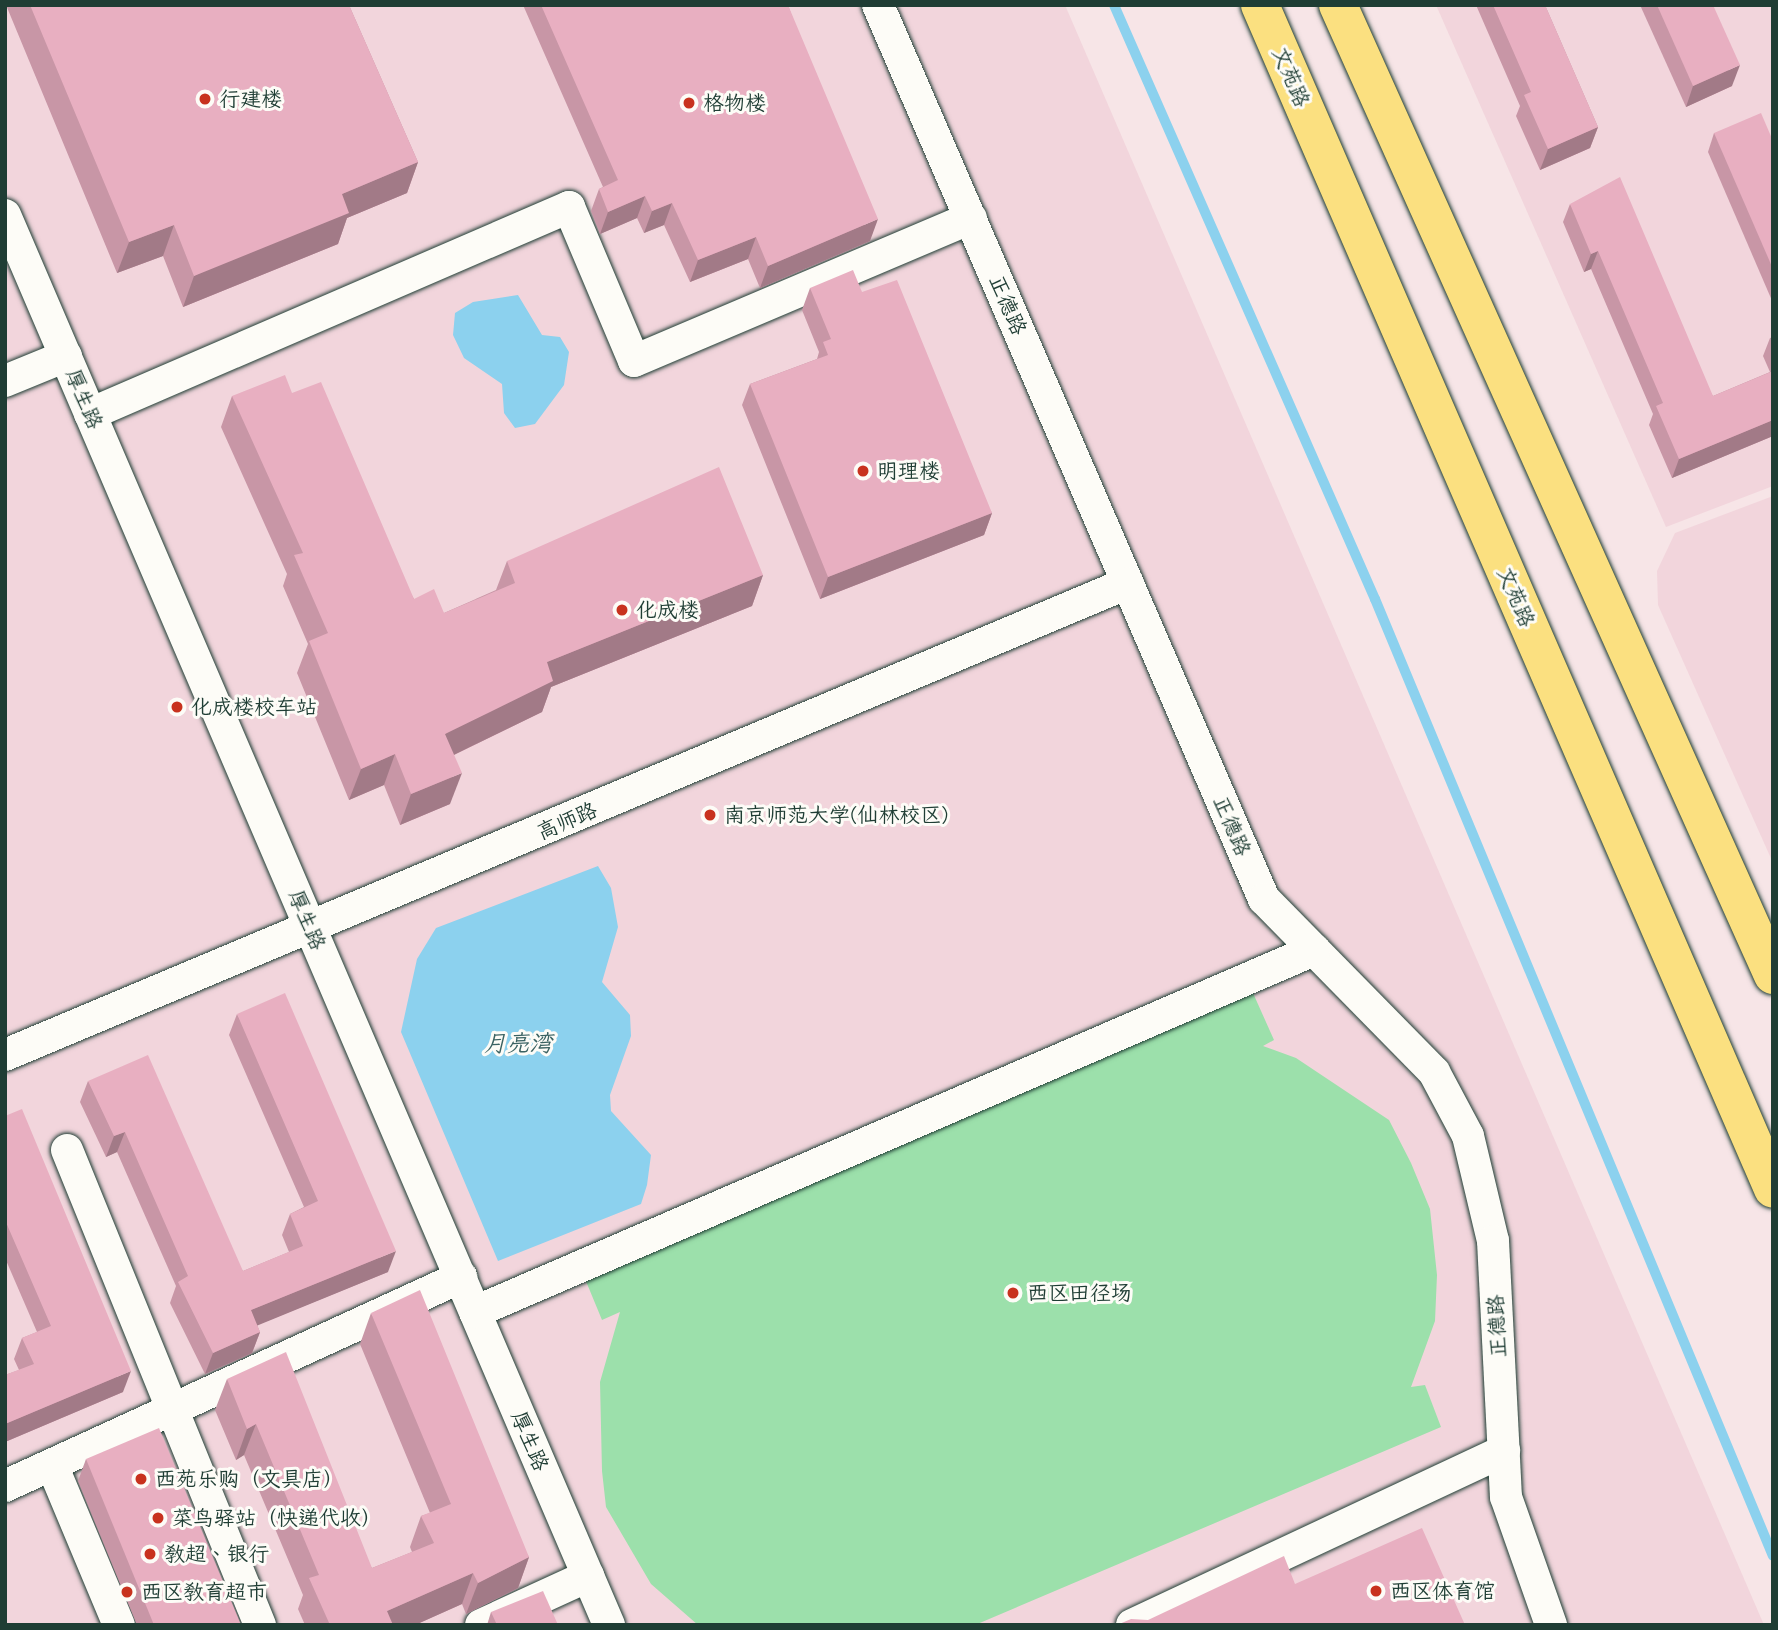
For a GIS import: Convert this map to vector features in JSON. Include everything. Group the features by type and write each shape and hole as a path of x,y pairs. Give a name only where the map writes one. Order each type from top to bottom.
{"main road":[{"name":"文苑路","path":"1260,5 1773,1189"},
{"path":"1338,5 1773,975"}],"street":[{"name":"正德路","path":"878,5 1264,900 1434,1072 1468,1136 1493,1241 1506,1497 1551,1625"},
{"path":"90,414 569,207 634,361 971,218"},
{"name":"厚生路","path":"5,215 609,1625"},
{"path":"5,381 66,356"},
{"name":"高师路","path":"5,1055 312,929 1128,583"},
{"path":"475,1312 1314,950"},
{"path":"67,1150 260,1625"},
{"path":"5,1486 172,1413 461,1278"},
{"path":"1132,1625 1504,1451"},
{"path":"52,1465 119,1625"},
{"path":"481,1625 588,1576"}],"shaded area":[{"name":"南京师范大学(仙林校区)","path":"5,5 1065,5 1764,1625 5,1625"},
{"path":"1436,5 1773,5 1773,486 1666,527"},
{"path":"1773,496 1773,863 1658,605 1657,571 1675,533"}],"green space":[{"name":"西区田径场","path":"1253,993 1274,1040 1263,1046 1296,1058 1389,1120 1411,1163 1430,1209 1437,1275 1435,1321 1411,1387 1425,1385 1441,1427 975,1625 698,1625 651,1584 606,1507 602,1471 600,1382 620,1312 602,1320 583,1274"}],"water":[{"path":"518,295 542,335 560,337 569,352 564,385 535,424 515,428 504,413 502,384 464,358 453,335 455,313 473,302"},
{"name":"月亮湾","path":"598,866 611,888 618,927 602,982 630,1015 631,1036 610,1095 611,1111 651,1155 647,1185 641,1204 498,1261 401,1032 417,959 436,928"}],"building":[{"name":"行建楼","path":"30,5 349,5 418,162 342,194 349,213 194,276 174,225 129,242"},
{"name":"格物楼","path":"541,5 788,5 878,219 768,266 756,237 698,260 672,203 652,211 645,196 608,212 599,189 618,180"},
{"path":"1493,5 1545,5 1598,127 1548,149 1524,95 1531,92"},
{"path":"1657,5 1713,5 1740,65 1693,86"},
{"path":"1761,113 1773,141 1773,269 1714,133"},
{"path":"1620,177 1713,396 1773,371 1773,420 1679,459 1656,406 1663,403 1598,251 1591,254 1570,204"},
{"name":"明理楼","path":"853,270 862,292 897,280 992,513 828,577 750,384 828,355 823,342 831,339 810,288"},
{"name":"化成楼","path":"285,375 292,393 321,382 414,599 434,589 444,613 515,583 507,561 719,467 763,575 547,662 553,681 445,734 462,773 411,794 395,754 361,769 309,641 328,633 294,555 303,553 232,396"},
{"path":"285,993 396,1251 251,1310 260,1332 213,1353 178,1282 188,1276 125,1132 114,1136 88,1081 148,1055 243,1271 303,1246 290,1214 318,1201 237,1014"},
{"path":"22,1109 131,1371 5,1424 5,1375 34,1364 22,1338 51,1326 5,1220 5,1116"},
{"path":"420,1290 529,1557 478,1583 473,1573 387,1611 393,1625 330,1625 309,1578 319,1575 256,1424 247,1429 227,1379 286,1352 372,1568 434,1543 421,1516 451,1504 371,1313"},
{"name":"教超、银行","path":"159,1428 241,1625 154,1625 86,1459"},
{"name":"西区体育馆","path":"1422,1528 1465,1625 1117,1625 1131,1619 1148,1620 1284,1556 1295,1584"},
{"path":"543,1591 558,1625 497,1625 491,1612"}],"waterway":[{"path":"1114,5 1375,599 1773,1556"}],"place":[{"name":"行建楼","path":"205,99"},
{"name":"格物楼","path":"689,103"},
{"name":"明理楼","path":"863,471"},
{"name":"化成楼","path":"622,610"},
{"name":"化成楼校车站","path":"177,707"},
{"name":"南京师范大学(仙林校区)","path":"710,815"},
{"name":"西区田径场","path":"1013,1293"},
{"name":"西苑乐购（文具店）","path":"141,1479"},
{"name":"菜鸟驿站（快递代收）","path":"158,1518"},
{"name":"教超、银行","path":"150,1554"},
{"name":"西区体育馆","path":"1376,1591"},
{"name":"西区教育超市","path":"127,1592"}]}
